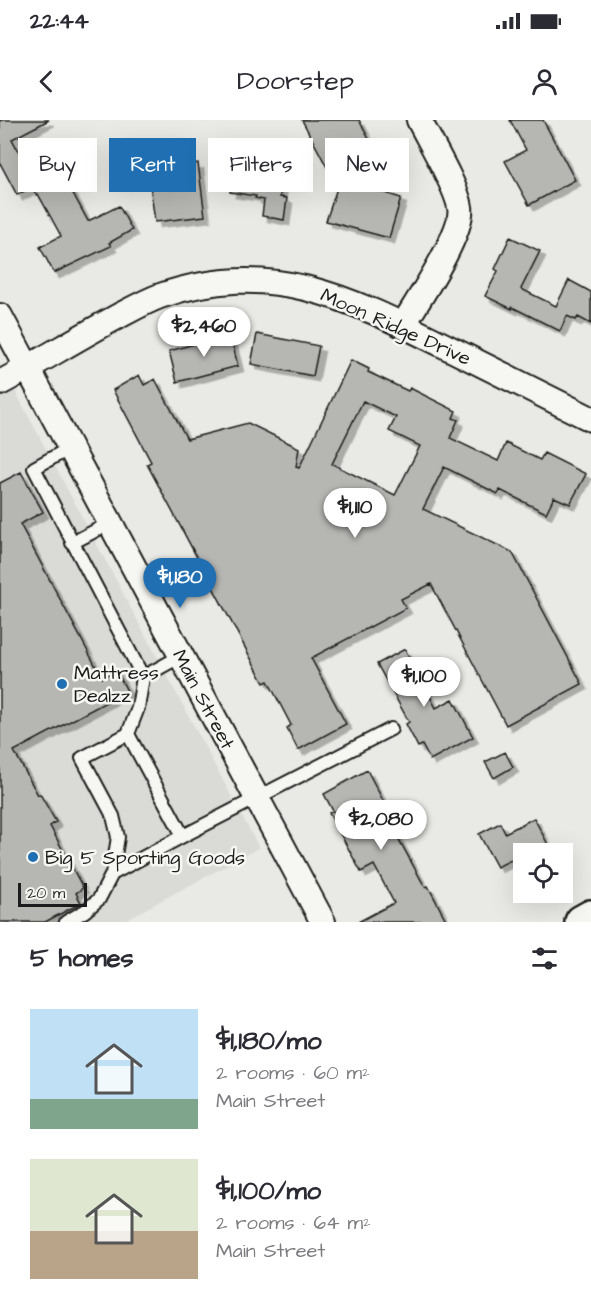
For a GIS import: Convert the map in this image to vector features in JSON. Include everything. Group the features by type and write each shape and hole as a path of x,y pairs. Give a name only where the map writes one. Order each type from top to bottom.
{"street":[{"path":"403,325 456,232 461,214 455,192 418,120"},
{"name":"Moon Ridge Drive","path":"0,383 67,343 158,297 215,284 243,281 264,282 309,287 343,298 403,325 591,419"},
{"name":"Main Street","path":"0,316 322,922"},
{"path":"582,922 591,917"}],"lane":[{"path":"66,922 85,911 99,899 112,874 118,837 113,816 82,758 128,734 138,708 142,677 34,468 70,448"},
{"path":"72,543 110,523"},
{"path":"142,677 181,656"},
{"path":"112,874 391,729"},
{"path":"128,734 183,836"}],"shaded area":[{"path":"0,363 259,848 121,922 0,922"}],"building":[{"path":"0,120 49,120 12,139 18,150 18,192 23,192 17,195 0,163"},
{"path":"302,120 359,120 368,138 325,138 325,163"},
{"path":"510,120 543,120 575,180 529,205 505,161 526,150"},
{"path":"196,163 198,163 205,216 155,222 151,192 196,192"},
{"path":"34,192 72,192 88,221 119,206 132,230 109,243 111,246 54,273 40,247 61,236 38,194 36,195"},
{"path":"230,192 281,192 280,197 287,198 284,220 262,216 264,200 255,198 256,196"},
{"path":"336,192 382,192 401,198 389,238 326,221"},
{"path":"510,237 540,251 521,289 556,306 569,280 591,292 591,324 578,317 576,320 567,316 560,331 485,296 498,271 495,269"},
{"path":"230,334 238,366 177,382 169,351"},
{"path":"257,334 319,346 313,376 251,364"},
{"path":"351,360 369,369 368,372 408,391 410,388 456,411 453,418 458,420 450,438 498,461 506,443 540,460 544,453 586,474 570,504 554,497 546,513 500,490 498,494 444,467 423,509 512,552 582,684 506,725 431,584 401,599 406,608 311,658 346,724 298,750 287,728 291,725 268,681 264,683 147,464 151,462 113,390 139,375 144,385 155,379 187,439 248,423 299,448 296,467 299,468","holes":["363,401 396,417 389,431 420,446 395,495 332,464"]},
{"path":"21,472 43,512 20,524 102,678 116,670 127,691 14,751 56,822 50,826 83,888 76,893 81,903 45,922 0,922 0,483"},
{"path":"405,649 436,708 453,699 473,737 430,760 422,745 418,747 406,724 409,722 377,664"},
{"path":"505,752 513,767 494,778 485,762"},
{"path":"367,770 388,810 384,812 447,922 358,922 394,903 374,865 361,872 329,813 333,811 324,794"},
{"path":"534,818 547,843 513,843 513,859 497,867 479,834 500,823 505,833"}],"place":[{"name":"Mattress Dealzz","path":"62,684"},
{"name":"Big 5 Sporting Goods","path":"33,857"}]}
